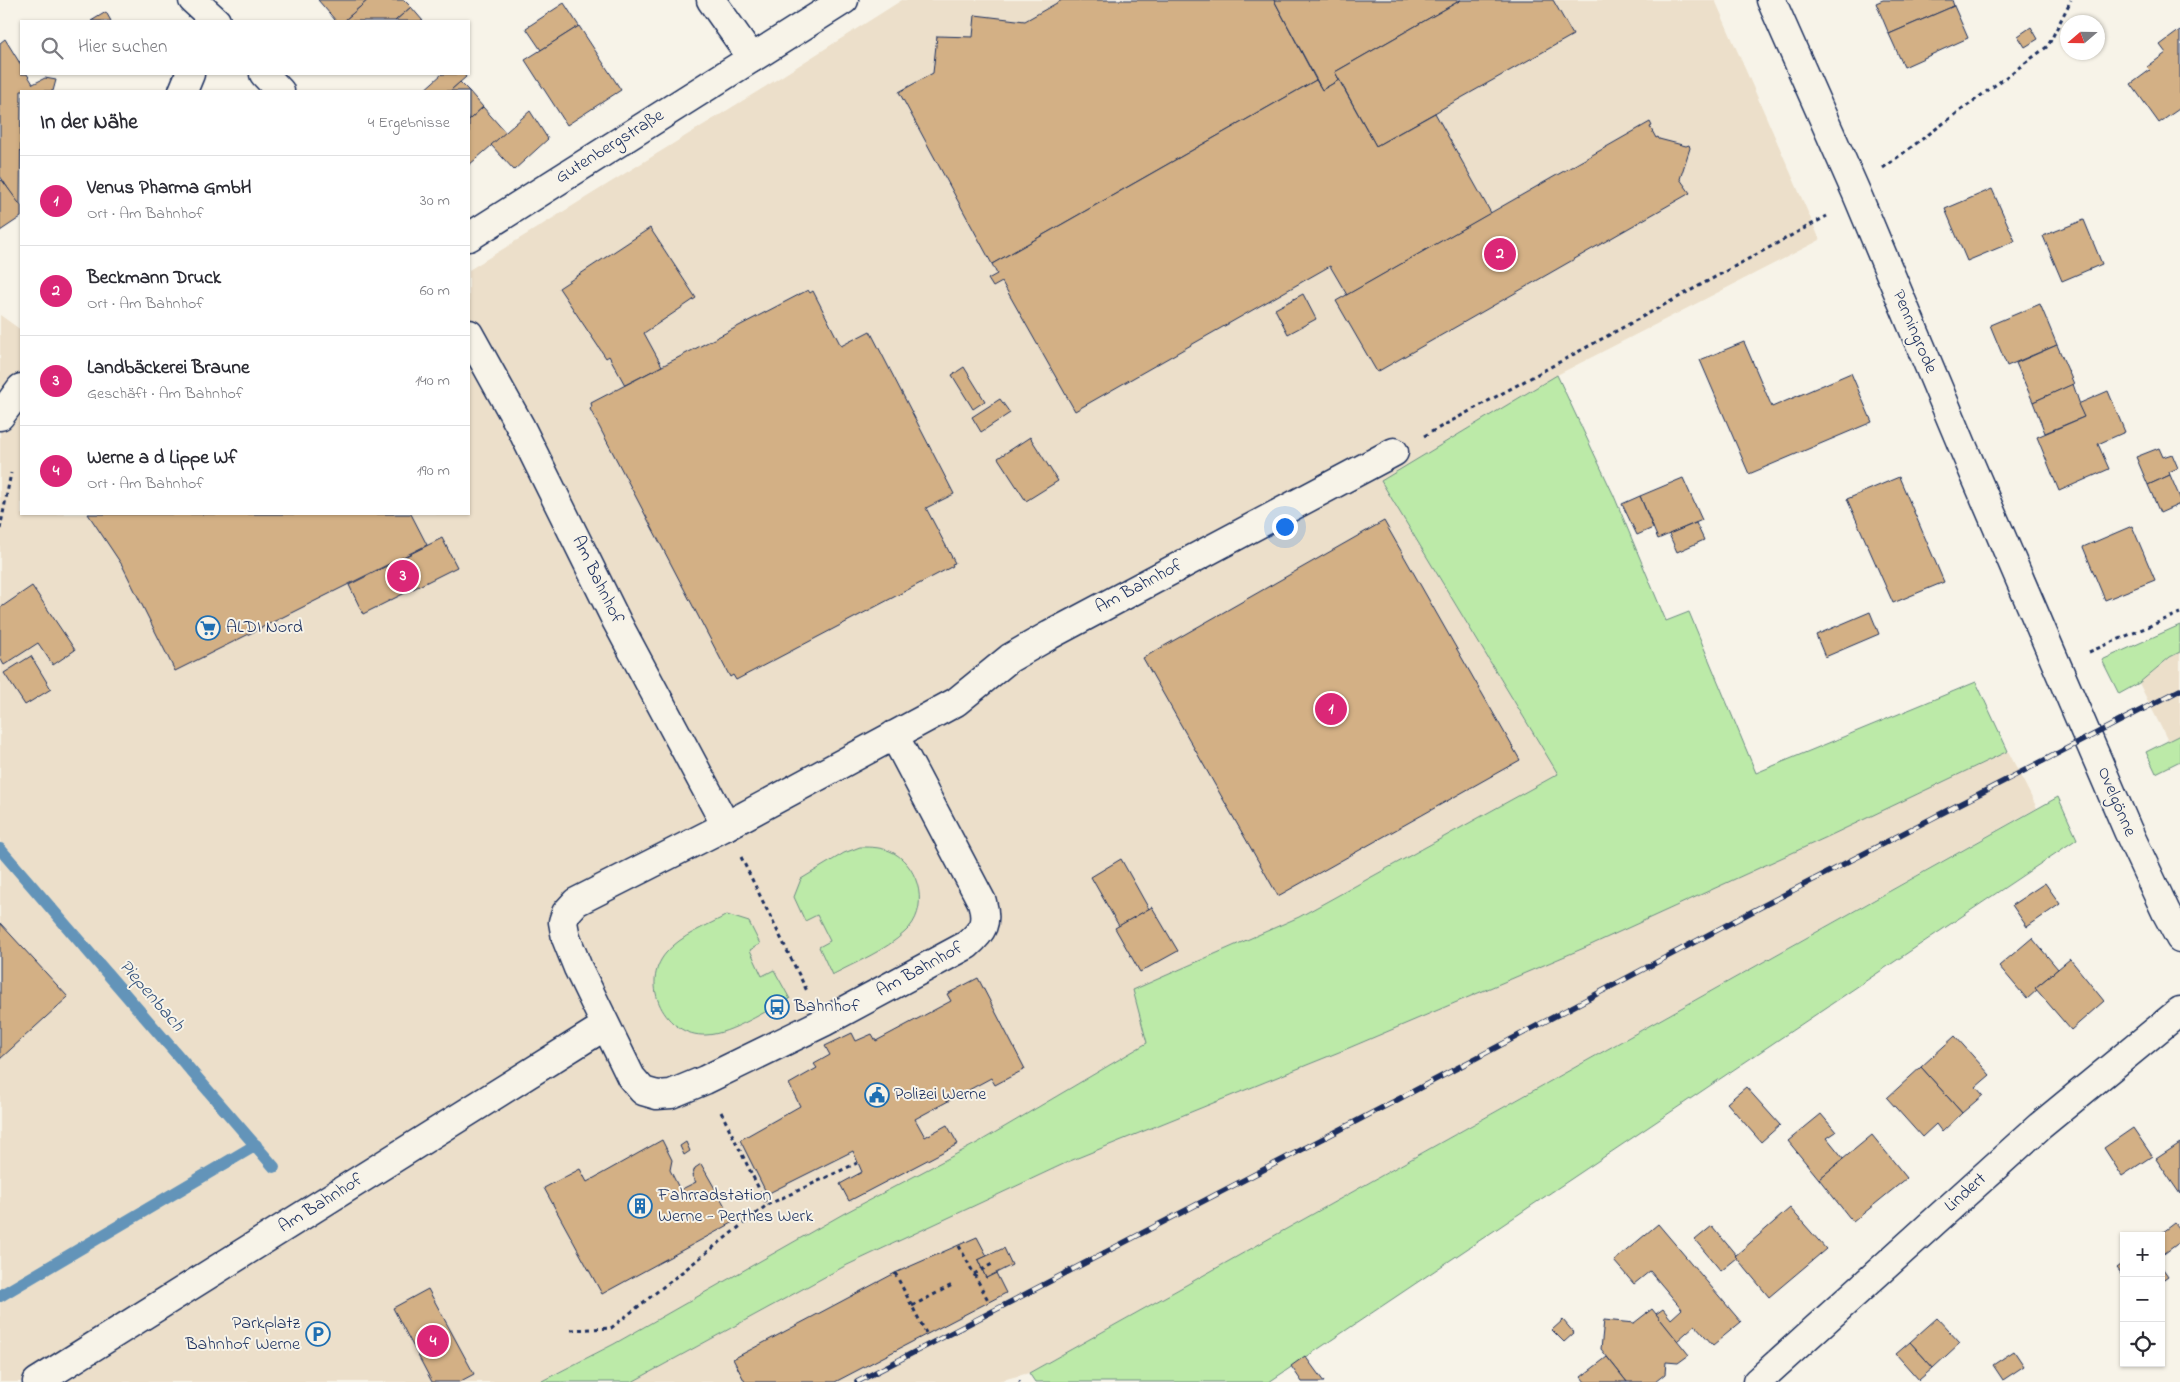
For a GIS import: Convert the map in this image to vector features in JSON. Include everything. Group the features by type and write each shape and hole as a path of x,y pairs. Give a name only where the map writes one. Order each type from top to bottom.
{"street":[{"path":"193,0 216,15"},
{"path":"711,0 752,58"},
{"name":"Gutenbergstraße","path":"470,236 844,0"},
{"name":"Penningrode","path":"1771,0 1856,192 1962,445 2057,664"},
{"path":"183,90 190,75"},
{"path":"265,75 279,90"},
{"name":"Am Bahnhof","path":"470,336 520,426 617,622 726,826"},
{"path":"0,416 20,389"},
{"name":"Am Bahnhof","path":"894,735 982,902 986,915 983,927 977,936 967,945 824,1022 705,1080 671,1094 657,1095 643,1091 631,1076 605,1026 566,938 563,922 566,913 576,902 726,826 894,735 956,702 1010,658 1050,634 1394,452"},
{"name":"Ovelgönne","path":"2057,664 2128,832 2180,938"},
{"name":"Lindert","path":"1757,1382 2040,1126 2180,1011"},
{"name":"Am Bahnhof","path":"37,1382 605,1026"}],"path":[{"path":"1880,170 2048,46 2071,0"},
{"path":"1394,452 1830,214 1856,192"},
{"path":"0,529 11,473"},
{"path":"2095,650 2180,612"},
{"path":"726,826 806,988"},
{"path":"705,1080 767,1205"},
{"path":"571,1330 611,1328 767,1205 857,1163"},
{"path":"959,1246 988,1300"},
{"path":"974,1274 994,1263"},
{"path":"895,1273 926,1333"},
{"path":"912,1306 954,1284"}],"shaded area":[{"path":"902,0 1715,0 1820,240 1557,375 1381,481 1558,774 1299,917 1134,990 1147,1043 979,1142 614,1344 540,1382 0,1382 0,315 20,329 20,515 470,515 470,269"},
{"path":"2180,652 2180,735 2168,741 2139,683 2170,657"},
{"path":"2008,751 2037,808 1029,1373 995,1382 632,1382 843,1267 1070,1161 1344,1050 1584,948 1827,837"}],"green space":[{"path":"1557,375 1614,496 1666,621 1689,612 1756,773 1976,682 2008,751 1827,837 1584,948 1344,1050 1070,1161 843,1267 632,1382 540,1382 614,1344 843,1214 979,1142 1147,1043 1133,990 1299,917 1558,774 1381,481"},
{"path":"2180,625 2180,652 2170,657 2139,683 2119,694 2102,660"},
{"path":"2180,735 2180,761 2156,773 2146,752"},
{"path":"2058,797 2077,839 1269,1382 1035,1382 1029,1373"},
{"path":"860,847 886,850 903,860 910,869 919,890 917,912 913,923 897,939 879,951 832,975 819,947 830,941 817,915 805,921 794,897 801,879 844,853"},
{"path":"727,915 749,922 760,944 750,950 762,976 774,970 790,999 749,1021 716,1034 691,1033 679,1027 668,1018 660,1006 656,993 655,979 658,966 666,953 679,941"}],"building":[{"path":"318,0 368,0 345,20 335,20"},
{"path":"368,0 404,0 411,7 396,20 345,20"},
{"path":"1062,0 1274,0 1316,80 992,264 899,92 933,73 937,36 973,37 975,15 1025,21"},
{"path":"1274,0 1461,0 1335,72 1339,80 1322,90"},
{"path":"1461,0 1553,0 1573,35 1376,146 1335,72"},
{"path":"1883,0 1952,0 1954,6 1889,34 1876,3"},
{"path":"564,3 579,26 541,50 526,28"},
{"path":"1954,6 1968,38 1904,67 1889,34"},
{"path":"411,7 422,20 396,20"},
{"path":"106,12 110,20 93,20"},
{"path":"579,26 621,90 567,125 525,60"},
{"path":"2031,27 2038,39 2025,47 2018,36"},
{"path":"2180,30 2180,110 2159,123 2131,84 2150,70 2147,67 2166,53 2160,45"},
{"path":"5,39 20,63 20,75 28,75 33,84 45,78 56,80 53,90 20,90 20,207 0,176 0,43"},
{"path":"441,75 465,75 466,77 451,90 424,90"},
{"path":"1316,80 1322,90 1339,80 1376,146 1435,113 1491,213 1347,295 1330,266 1075,411 1002,282 993,287 988,279 997,274 992,264"},
{"path":"460,82 468,90 451,90"},
{"path":"470,92 483,107 470,119"},
{"path":"483,107 506,133 470,164 470,119"},
{"path":"530,111 548,139 514,170 491,145"},
{"path":"1650,122 1652,126 1650,127 1656,138 1686,146 1689,145 1690,148 1680,179 1690,193 1377,372 1336,301"},
{"path":"2,180 20,205 20,218 0,231 0,181"},
{"path":"1992,189 2015,241 1967,261 1945,209"},
{"path":"2084,220 2102,264 2062,281 2043,236"},
{"path":"650,228 696,298 644,333 662,366 625,385 609,356 606,358 559,288"},
{"path":"808,290 810,293 813,291 841,346 870,331 954,494 926,508 955,563 952,564 953,566 736,680 733,675 730,677 590,409 592,407 591,403"},
{"path":"1303,294 1316,319 1288,334 1275,309"},
{"path":"2040,304 2057,345 2007,366 1990,325"},
{"path":"1744,342 1772,407 1851,373 1872,422 1749,474 1700,360"},
{"path":"2057,345 2074,384 2033,402 2016,363"},
{"path":"964,367 985,401 973,409 952,375"},
{"path":"2073,384 2084,417 2045,433 2033,402"},
{"path":"2108,391 2125,432 2098,444 2109,469 2059,491 2037,437 2084,417 2078,404"},
{"path":"1000,399 1010,413 981,432 972,417"},
{"path":"1030,437 1058,481 1026,501 998,458"},
{"path":"2159,448 2163,457 2172,454 2178,468 2169,472 2170,475 2148,485 2136,457"},
{"path":"2170,475 2180,498 2180,504 2160,513 2148,485"},
{"path":"1899,477 1944,582 1893,603 1847,499"},
{"path":"1683,478 1702,520 1658,539 1640,496"},
{"path":"1640,496 1653,528 1637,535 1622,504"},
{"name":"ALDI Nord","path":"89,515 412,515 427,545 175,671 122,565"},
{"path":"1384,521 1520,760 1278,896 1143,658"},
{"path":"1696,523 1704,540 1677,552 1669,534"},
{"path":"2132,526 2155,580 2105,600 2083,547"},
{"path":"442,538 457,567 363,614 349,585"},
{"path":"32,586 75,650 53,665 38,643 4,665 0,658 0,608"},
{"path":"1870,612 1879,634 1825,657 1816,635"},
{"path":"31,656 51,689 25,705 4,673"},
{"path":"1121,859 1149,909 1119,926 1091,877"},
{"path":"2045,883 2060,904 2027,927 2012,905"},
{"path":"1152,907 1178,951 1140,972 1115,928"},
{"path":"0,923 68,997 0,1059"},
{"path":"2032,938 2058,969 2035,988 2037,990 2027,999 1999,966"},
{"path":"2070,959 2104,1001 2071,1030 2035,988"},
{"name":"Polizei Werne","path":"978,978 1025,1069 995,1085 991,1078 915,1119 925,1137 947,1125 958,1144 849,1201 840,1184 862,1172 853,1151 767,1194 740,1140 800,1106 789,1084 817,1068 814,1064 830,1055 825,1046 852,1033 856,1041 872,1034 876,1041 951,1001 947,994"},
{"path":"1955,1036 1990,1075 1976,1087 1983,1095 1962,1113 1921,1067"},
{"path":"1921,1067 1962,1113 1942,1132 1936,1124 1922,1137 1887,1098"},
{"path":"1746,1087 1780,1125 1761,1142 1727,1103"},
{"path":"1821,1114 1836,1132 1827,1138 1844,1159 1819,1179 1788,1141"},
{"path":"2133,1128 2152,1156 2122,1176 2104,1148"},
{"path":"1872,1135 1907,1178 1853,1222 1819,1179"},
{"name":"Fahrradstation Werne - Perthes Werk","path":"662,1140 672,1160 670,1170 680,1190 696,1182 692,1176 695,1168 701,1164 734,1222 602,1294 544,1188 580,1169 587,1182"},
{"path":"686,1142 690,1151 684,1155 680,1146"},
{"path":"2180,1143 2180,1194 2156,1159"},
{"path":"1790,1208 1826,1249 1769,1297 1735,1256"},
{"path":"2175,1223 2180,1229 2180,1242 2165,1253 2165,1232 2163,1232"},
{"path":"1658,1224 1741,1322 1713,1345 1695,1325 1677,1341 1656,1314 1663,1309 1671,1319 1682,1309 1650,1271 1634,1284 1614,1261"},
{"path":"1712,1226 1737,1258 1721,1271 1695,1240"},
{"path":"977,1237 987,1256 978,1260 986,1278 996,1273 1006,1293 835,1382 745,1382 733,1359 895,1273"},
{"path":"1004,1248 1012,1265 986,1278 978,1260"},
{"path":"2120,1265 2120,1273 2116,1268"},
{"path":"428,1289 474,1374 459,1382 432,1382 393,1308"},
{"path":"1652,1309 1689,1355 1678,1363 1666,1362 1665,1374 1655,1382 1627,1382 1601,1349 1604,1320 1634,1323"},
{"path":"1937,1318 1960,1343 1933,1368 1910,1342"},
{"path":"1563,1320 1574,1333 1564,1342 1552,1330"},
{"path":"1910,1342 1933,1368 1919,1380 1896,1354"},
{"path":"2014,1351 2024,1366 2003,1380 1993,1365"},
{"path":"1305,1356 1324,1382 1302,1382 1291,1366"},
{"path":"1607,1357 1627,1382 1585,1382 1581,1377"}],"waterway":[{"name":"Piepenbach","path":"0,849 274,1167"},
{"path":"0,1296 256,1145"}],"railway":[{"path":"857,1382 1395,1101 1755,910 2180,690"}],"place":[{"name":"Beckmann Druck","path":"1500,254"},
{"name":"Landbäckerei Braune","path":"403,576"},
{"name":"ALDI Nord","path":"208,628"},
{"name":"Venus Pharma GmbH","path":"1331,709"},
{"name":"Bahnhof","path":"777,1007"},
{"name":"Polizei Werne","path":"877,1095"},
{"name":"Fahrradstation Werne - Perthes Werk","path":"640,1206"},
{"name":"Parkplatz Bahnhof Werne","path":"318,1334"},
{"name":"Werne a d Lippe Wf","path":"433,1341"}]}
